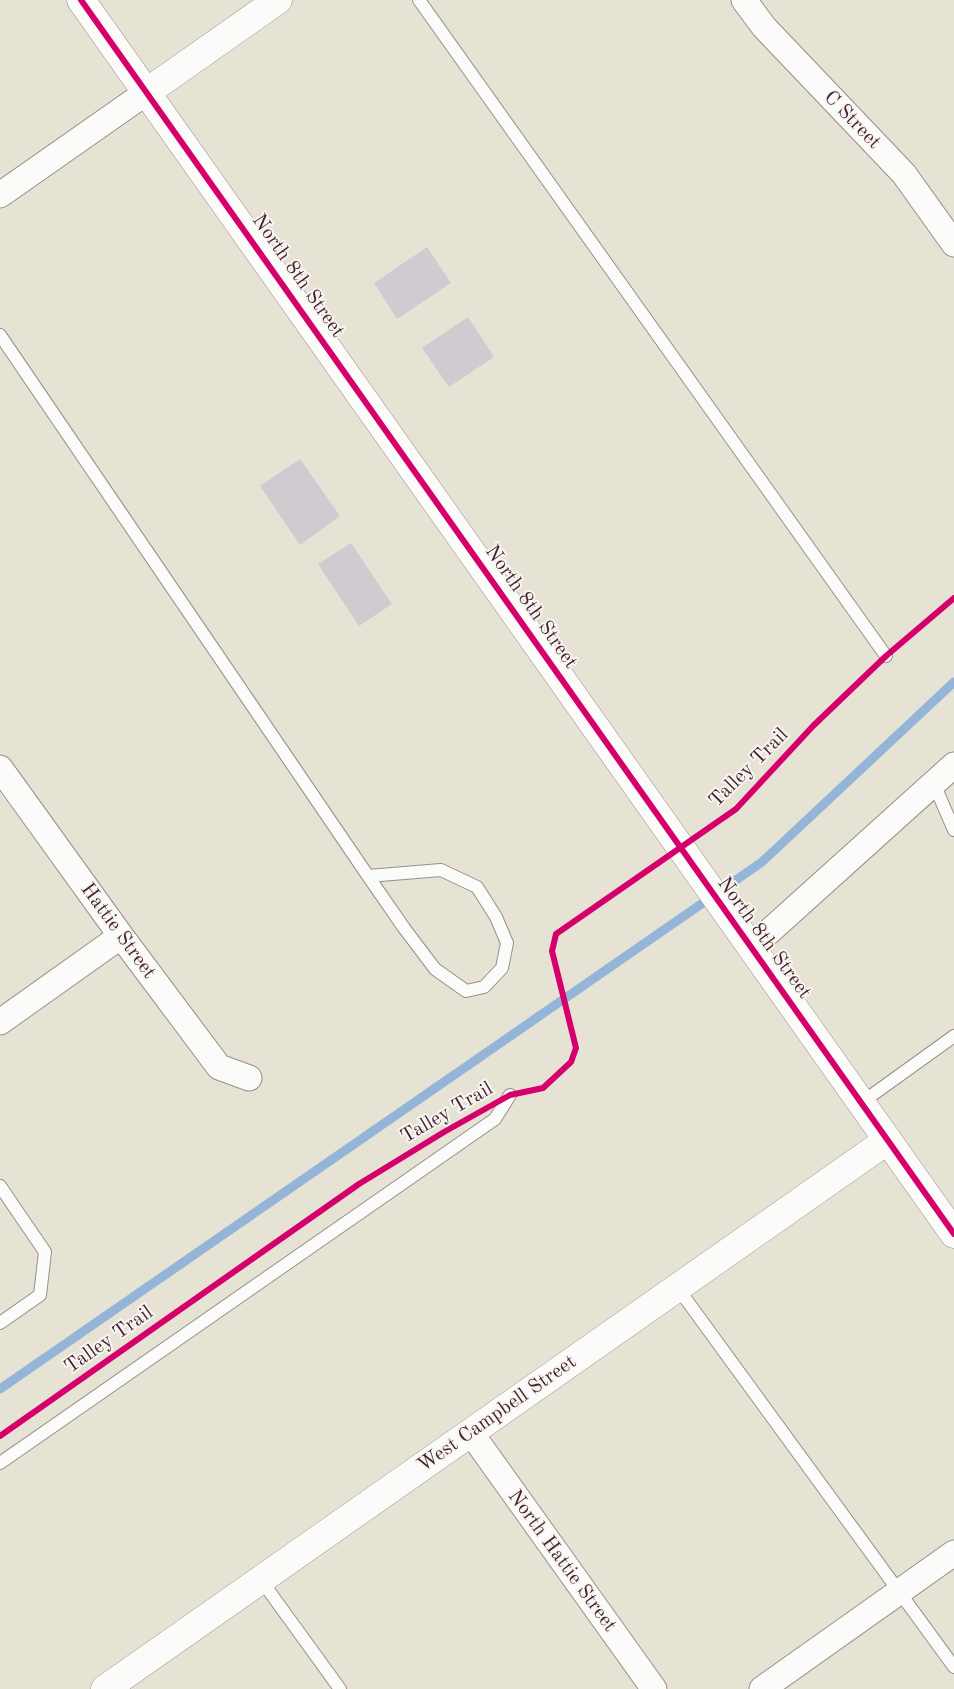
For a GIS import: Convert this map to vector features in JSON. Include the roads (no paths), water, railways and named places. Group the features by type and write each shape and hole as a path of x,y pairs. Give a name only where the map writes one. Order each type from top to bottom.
{"street":[{"name":"North 8th Street","path":"81,0 954,1234"},
{"path":"0,195 278,0"},
{"name":"C Street","path":"744,0 764,28 904,174 954,244"},
{"path":"752,948 954,765"},
{"name":"Hattie Street","path":"0,768 121,936 219,1067 249,1078"},
{"path":"0,1022 121,936"},
{"name":"West Campbell Street","path":"106,1689 888,1140"},
{"name":"North Hattie Street","path":"471,1433 654,1689"},
{"path":"762,1689 954,1553"}],"lane":[{"path":"418,0 886,656"},
{"path":"0,335 368,876 435,969 466,991 484,987 502,968 507,943 496,917 477,888 441,870 368,876"},
{"path":"934,784 954,830"},
{"path":"861,1103 954,1036"},
{"path":"0,1463 495,1119 510,1095"},
{"path":"0,1186 45,1252 40,1294 0,1323"},
{"path":"677,1288 954,1667"},
{"path":"261,1580 340,1689"}],"waterway":[{"path":"0,1389 762,862 954,682"}]}
